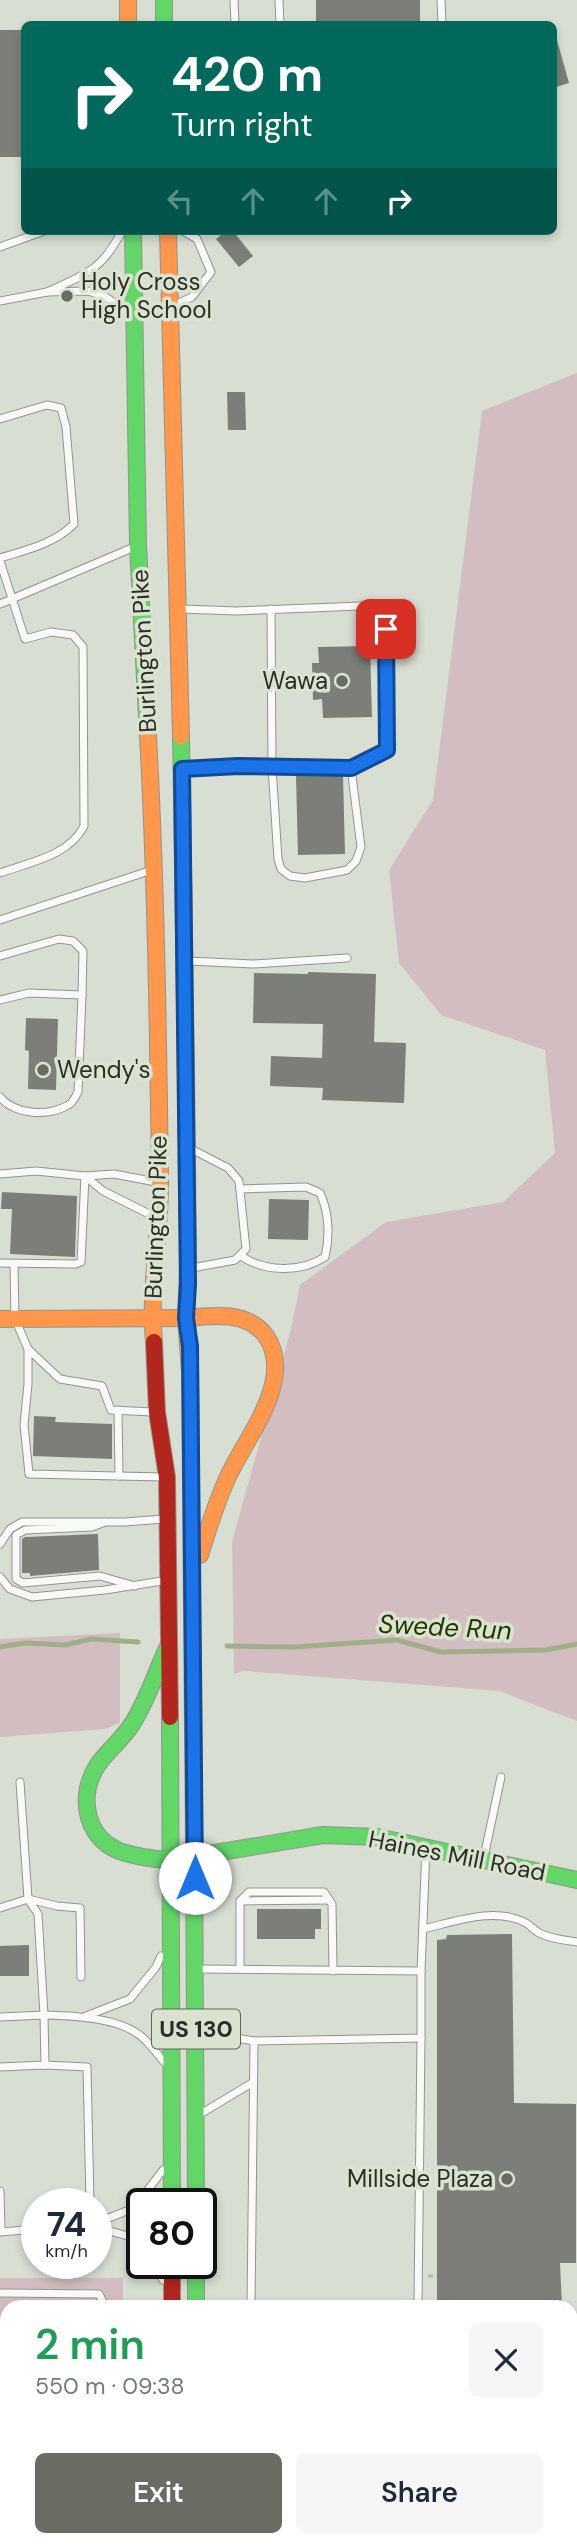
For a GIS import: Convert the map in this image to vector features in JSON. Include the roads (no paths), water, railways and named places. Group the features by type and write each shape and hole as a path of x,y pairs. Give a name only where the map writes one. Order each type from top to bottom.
{"main road":[{"path":"164,0 164,21"},
{"path":"124,1 127,21"},
{"name":"Burlington Pike","path":"133,235 138,545 155,869 160,1182 152,1319 157,1412 167,1477 168,1518 172,2188"},
{"name":"Burlington Pike","path":"168,235 182,769 188,1269 186,1318 190,1360 195,1855 196,2188"},
{"path":"8,1319 152,1319 216,1315 240,1317 269,1338 277,1353 272,1388 264,1409 227,1478 192,1576"},
{"path":"170,1638 127,1733 96,1767 89,1781 85,1802 96,1833 109,1846 143,1857 170,1861"},
{"name":"Haines Mill Road","path":"170,1861 323,1835 377,1838 577,1880"},
{"path":"172,2279 172,2299"},
{"path":"196,2279 196,2300"}],"lane":[{"path":"234,0 235,21"},
{"path":"279,0 280,21"},
{"path":"441,0 442,21"},
{"path":"0,247 33,235"},
{"path":"47,292 100,264 111,252 120,235"},
{"path":"170,307 192,297 211,272 197,239 190,235"},
{"path":"197,239 200,235"},
{"path":"0,301 47,292 88,292 104,296 134,317"},
{"path":"0,419 47,405 61,408 66,427 74,524 64,534 48,542 0,560 25,639 51,632 73,635 83,647 84,826 78,839 61,851 0,873"},
{"path":"0,604 138,545"},
{"path":"178,609 386,605 387,750 351,768 182,769"},
{"path":"271,609 272,767 278,859 281,869 290,876 305,878 347,870 356,861 361,847 351,768"},
{"path":"0,920 155,869"},
{"path":"0,956 59,939 73,941 83,951 78,1092 71,1104 56,1110 28,1112 4,1108 0,1097"},
{"path":"184,961 253,964 347,958"},
{"path":"0,1000 29,993 82,995"},
{"path":"186,1146 228,1168 240,1185 246,1249 234,1260 188,1269"},
{"path":"0,1174 36,1171 85,1176 114,1174 160,1182"},
{"path":"85,1176 103,1191 158,1219"},
{"path":"0,1263 81,1262 85,1176"},
{"path":"240,1185 306,1187 320,1193 325,1203 329,1240 325,1257 302,1267 270,1268 250,1262 241,1256"},
{"path":"14,1264 8,1319 28,1349 60,1379 102,1386 111,1410 157,1412"},
{"path":"28,1349 24,1425 29,1474 167,1477"},
{"path":"118,1410 119,1476"},
{"path":"0,1544 10,1529 22,1522 105,1522 168,1518"},
{"path":"105,1522 92,1527 25,1530 16,1535 16,1579 23,1583 100,1576 135,1586"},
{"path":"0,1577 10,1589 32,1597 169,1580"},
{"path":"483,1861 501,1777"},
{"path":"20,1782 28,1899 38,1914 45,2065"},
{"path":"418,2300 421,1971 426,1848"},
{"path":"240,1969 240,1901 249,1892 324,1892 331,1904 333,1970"},
{"path":"0,1908 28,1899 80,1908 81,1977"},
{"path":"423,1929 456,1919 493,1916 514,1919 550,1937 577,1942"},
{"path":"85,2016 130,1999 156,1967 171,1930"},
{"path":"195,1969 421,1971"},
{"path":"0,2017 85,2016 124,2027 140,2035 172,2070"},
{"path":"195,2021 223,2036 254,2041 421,2038"},
{"path":"251,2300 254,2041"},
{"path":"0,2067 87,2067 90,2188"},
{"path":"195,2117 252,2083"},
{"path":"112,2218 134,2208 162,2172 172,2154"},
{"path":"0,2191 0,2232 21,2230"},
{"path":"161,2279 172,2299"},
{"path":"0,2293 99,2294 102,2300"}],"waterway":[{"name":"Swede Run","path":"0,1647 25,1643 65,1645 91,1639 138,1642"},
{"name":"Swede Run","path":"227,1646 295,1647 397,1640 441,1652 546,1650 577,1644"}],"place":[{"name":"Holy Cross High School","path":"67,296"},
{"name":"Wawa","path":"342,681"},
{"name":"Wendy's","path":"43,1070"},
{"name":"Millside Plaza","path":"507,2179"}]}
